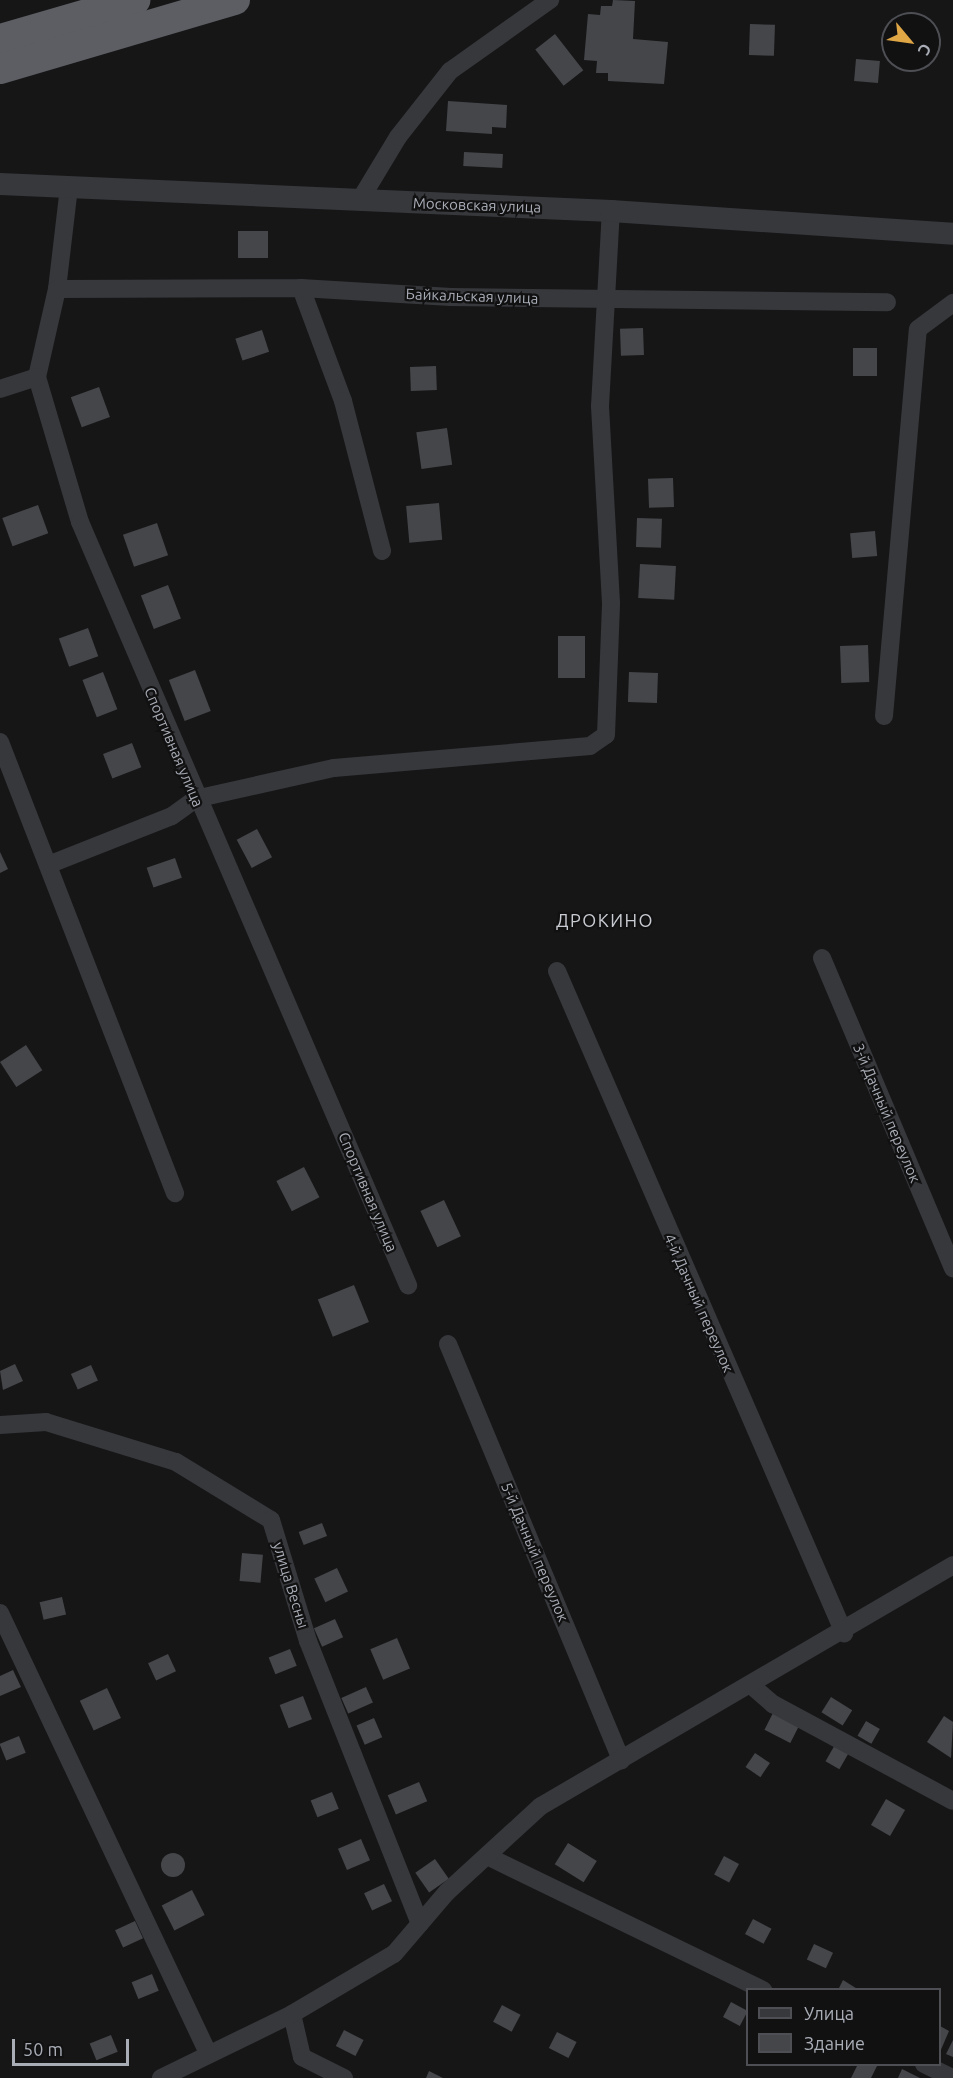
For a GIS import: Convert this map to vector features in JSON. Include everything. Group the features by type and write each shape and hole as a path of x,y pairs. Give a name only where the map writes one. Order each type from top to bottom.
{"highway":[{"path":"0,39 135,0"},
{"path":"0,69 235,0"}],"street":[{"path":"360,200 398,137 450,71 550,0"},
{"name":"Московская улица","path":"0,184 611,211 953,234"},
{"name":"Спортивная улица","path":"69,187 57,289 37,377 80,522 195,798 408,1285"},
{"path":"48,865 172,816 195,798 334,768 590,746 606,735 611,603 600,406 611,211"},
{"path":"301,288 343,401 382,551"},
{"name":"Байкальская улица","path":"57,289 301,288 606,299 887,302"},
{"path":"884,717 918,330 953,303"},
{"path":"0,389 37,377"},
{"path":"0,742 176,1193"},
{"name":"3-й Дачный переулок","path":"822,958 953,1268"},
{"name":"4-й Дачный переулок","path":"557,971 844,1633"},
{"name":"5-й Дачный переулок","path":"448,1344 621,1760"},
{"name":"улица Весны","path":"0,1425 46,1422 176,1462 271,1520 308,1641 420,1924"},
{"path":"161,2078 208,2053 292,2014 394,1954 420,1924 541,1806 844,1633 953,1565"},
{"path":"0,1613 208,2053"},
{"path":"752,1686 773,1704 953,1801"},
{"path":"489,1857 761,1988"},
{"path":"292,2014 302,2057 344,2078"},
{"path":"928,2066 953,2078"}],"building":[{"path":"613,0 635,1 633,39 668,42 664,84 608,81 608,73 596,73 597,61 584,60 588,14 600,15 601,6 612,6"},
{"path":"750,24 775,25 774,56 749,55"},
{"path":"555,34 583,70 564,86 535,49"},
{"path":"856,59 880,61 878,83 854,81"},
{"path":"448,101 507,105 506,128 492,127 492,134 446,131"},
{"path":"464,152 503,154 502,168 463,166"},
{"path":"238,231 268,231 268,258 238,258"},
{"path":"643,328 644,355 621,356 620,329"},
{"path":"262,330 269,352 242,361 235,339"},
{"path":"853,348 877,348 877,376 853,376"},
{"path":"436,366 437,390 411,391 410,367"},
{"path":"99,387 110,417 82,427 71,397"},
{"path":"447,428 452,465 421,469 416,432"},
{"path":"673,478 674,507 649,508 648,479"},
{"path":"439,503 442,540 409,543 406,506"},
{"path":"38,505 48,533 13,546 2,518"},
{"path":"637,518 662,519 661,548 636,547"},
{"path":"157,523 168,555 134,567 123,535"},
{"path":"875,531 877,556 852,558 850,533"},
{"path":"640,564 676,566 674,600 638,598"},
{"path":"168,585 181,619 154,629 141,595"},
{"path":"88,628 98,656 69,667 59,639"},
{"path":"558,636 585,636 585,678 558,678"},
{"path":"868,645 869,682 841,683 840,646"},
{"path":"195,670 211,711 185,721 169,680"},
{"path":"103,672 117,709 97,717 82,680"},
{"path":"629,672 658,673 657,703 628,702"},
{"path":"132,743 141,767 112,778 103,754"},
{"path":"257,829 272,857 252,868 237,840"},
{"path":"0,852 8,869 0,873"},
{"path":"175,858 182,878 153,888 147,868"},
{"path":"26,1045 42,1070 16,1087 0,1062"},
{"path":"304,1167 319,1197 292,1211 276,1181"},
{"path":"444,1200 461,1236 437,1247 420,1211"},
{"path":"354,1285 369,1322 333,1337 318,1300"},
{"path":"15,1364 23,1381 3,1390 0,1371"},
{"path":"91,1365 98,1381 78,1389 71,1374"},
{"path":"322,1523 327,1536 304,1545 299,1532"},
{"path":"242,1553 263,1555 260,1583 240,1581"},
{"path":"337,1568 348,1592 325,1602 314,1579"},
{"path":"62,1597 66,1615 44,1620 40,1602"},
{"path":"335,1619 343,1637 322,1647 314,1628"},
{"path":"397,1638 410,1668 383,1680 370,1649"},
{"path":"290,1649 297,1666 275,1674 269,1658"},
{"path":"168,1654 176,1671 156,1681 148,1663"},
{"path":"13,1670 21,1687 0,1696 0,1676"},
{"path":"366,1687 373,1703 348,1714 341,1698"},
{"path":"107,1688 121,1718 94,1731 80,1701"},
{"path":"303,1696 312,1719 289,1728 280,1705"},
{"path":"831,1697 852,1710 843,1726 821,1712"},
{"path":"774,1711 800,1724 790,1743 764,1730"},
{"path":"944,1716 953,1722 951,1758 927,1742"},
{"path":"374,1718 382,1737 365,1745 357,1725"},
{"path":"866,1721 880,1729 871,1744 858,1736"},
{"path":"19,1736 26,1753 6,1761 0,1744"},
{"path":"836,1743 850,1751 839,1769 826,1761"},
{"path":"755,1753 770,1763 760,1777 745,1767"},
{"path":"419,1782 427,1801 396,1815 388,1795"},
{"path":"332,1792 339,1809 317,1817 311,1801"},
{"path":"886,1799 905,1810 890,1836 871,1825"},
{"path":"361,1839 370,1860 347,1870 338,1849"},
{"path":"568,1843 597,1861 584,1882 555,1864"},
{"path":"173,1853 182,1856 185,1865 182,1874 173,1877 164,1874 161,1865 164,1856"},
{"path":"724,1856 739,1864 729,1883 714,1875"},
{"path":"435,1859 449,1879 429,1892 415,1873"},
{"path":"384,1884 392,1901 372,1911 364,1893"},
{"path":"192,1890 205,1915 174,1930 162,1905"},
{"path":"753,1919 772,1929 764,1944 745,1934"},
{"path":"135,1921 143,1938 123,1948 115,1930"},
{"path":"814,1944 833,1953 826,1968 807,1959"},
{"path":"152,1974 159,1991 138,1999 132,1982"},
{"path":"843,1980 856,1988 839,1988"},
{"path":"731,2002 746,2010 740,2026 723,2017"},
{"path":"502,2005 521,2015 512,2032 493,2022"},
{"path":"941,2027 949,2031 941,2050"},
{"path":"344,2030 364,2040 355,2056 336,2046"},
{"path":"557,2032 577,2042 568,2058 549,2048"},
{"path":"111,2035 118,2052 96,2060 90,2044"},
{"path":"953,2040 953,2057 946,2054"},
{"path":"857,2066 877,2066 871,2078 851,2078"},
{"path":"902,2069 920,2078 898,2078"},
{"path":"429,2071 443,2078 426,2078"}],"district":[{"name":"ДРОКИНО","path":"605,920"}]}
